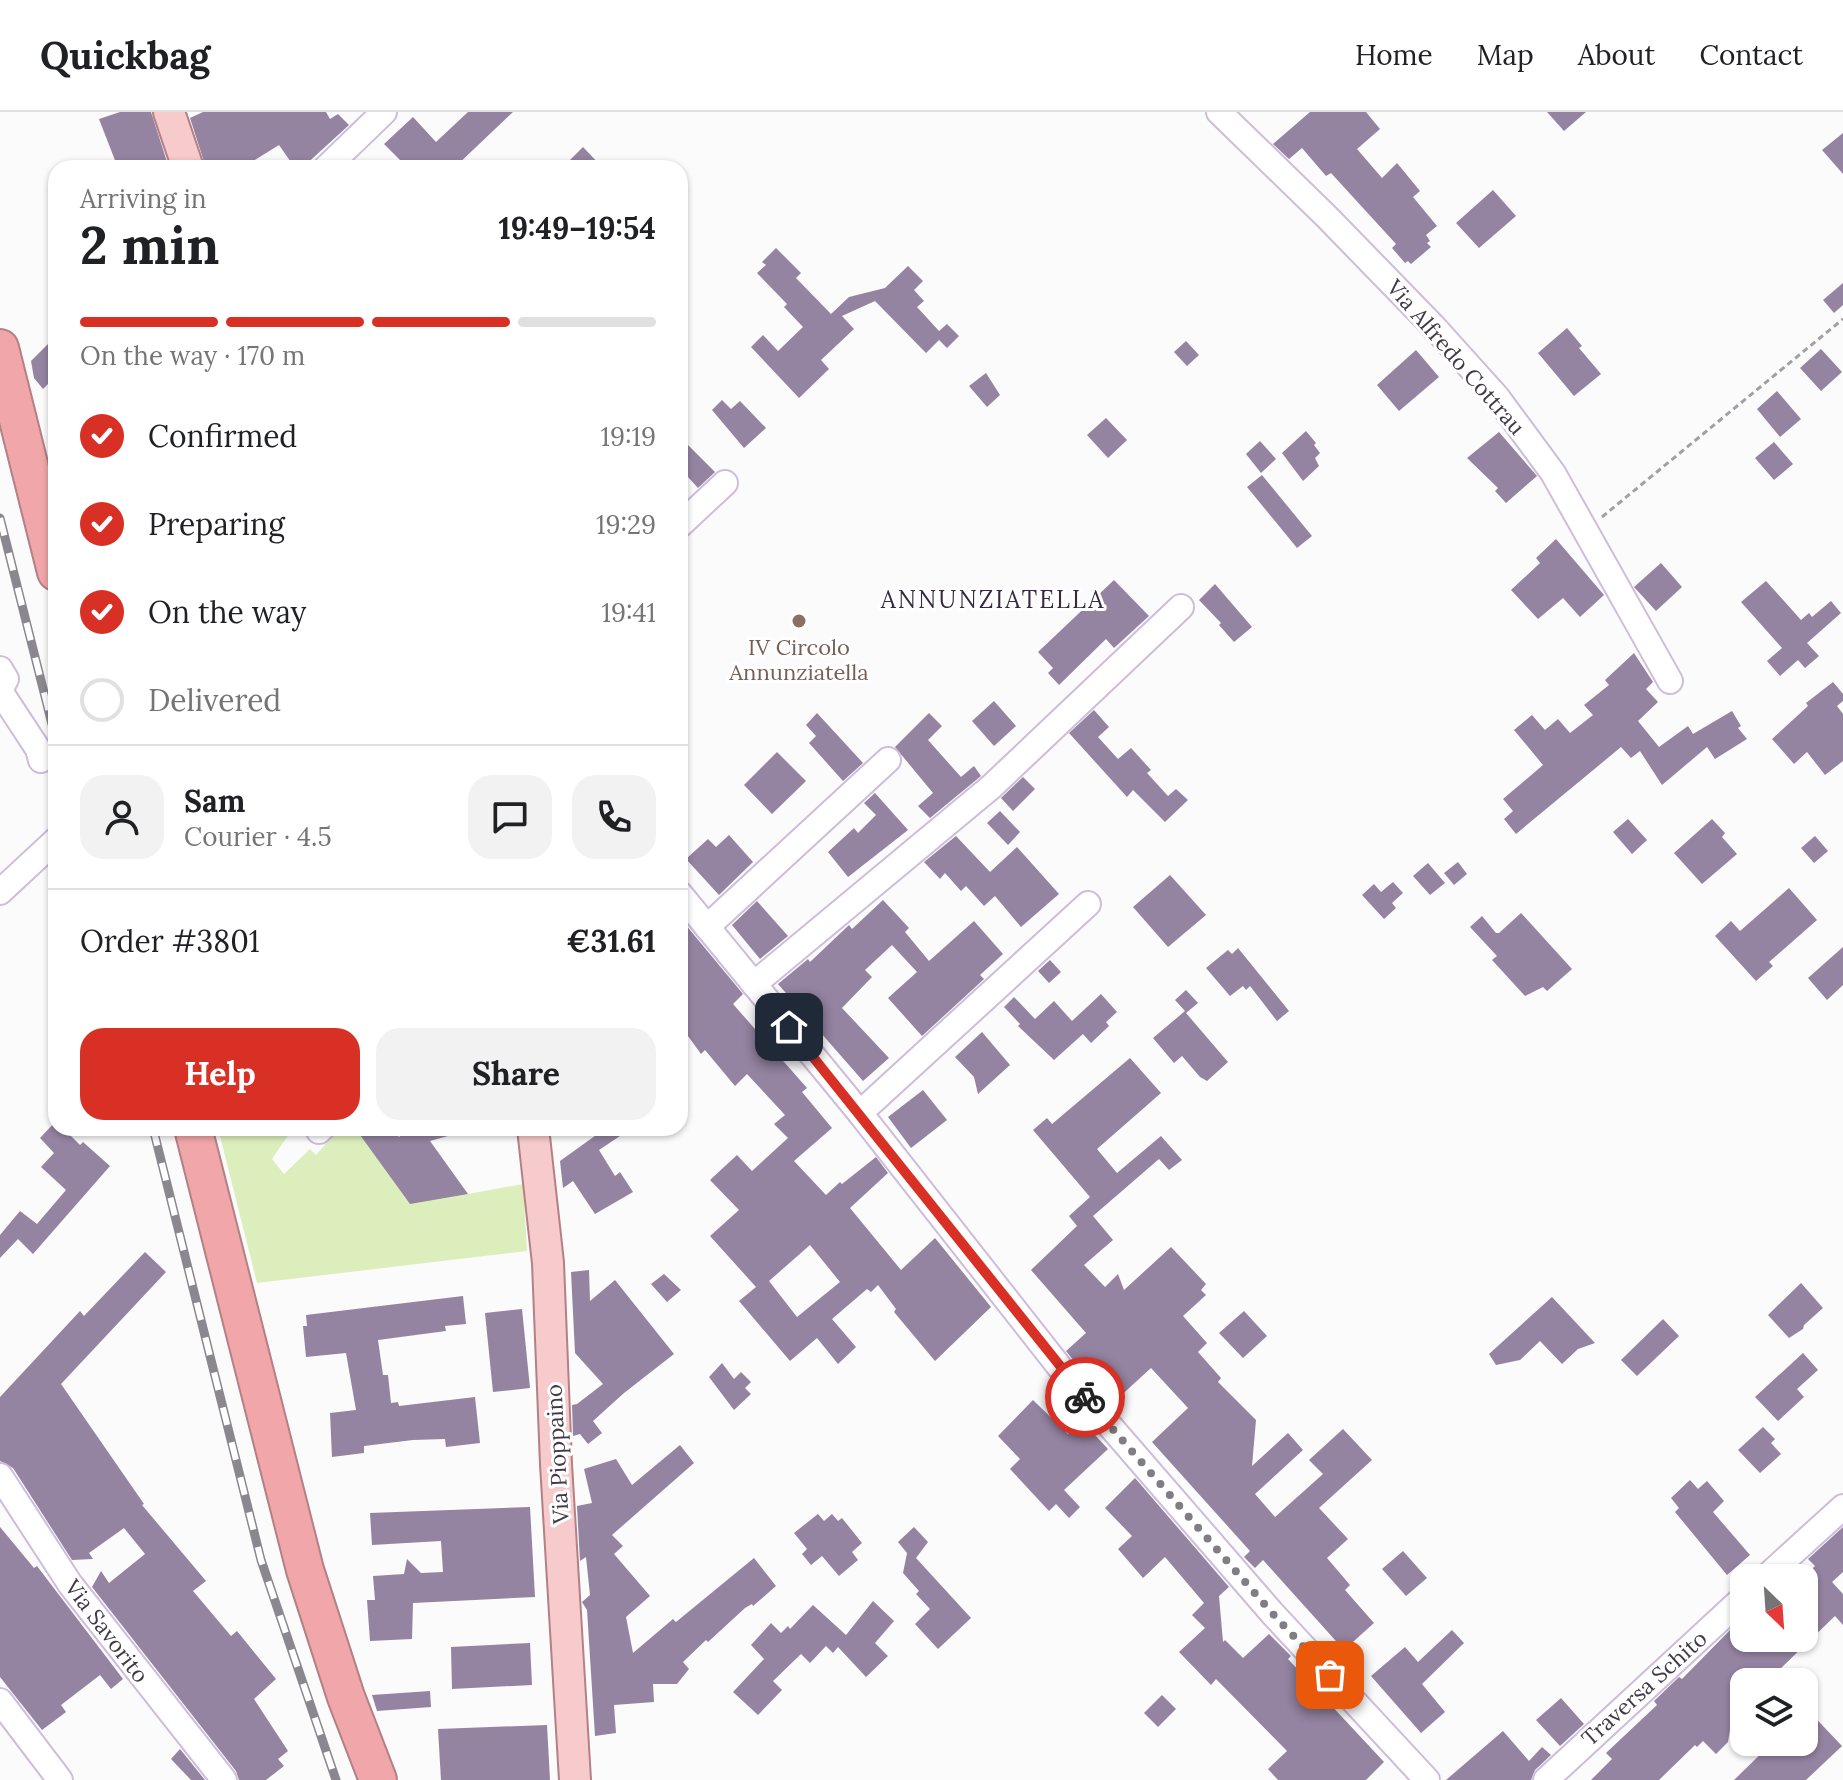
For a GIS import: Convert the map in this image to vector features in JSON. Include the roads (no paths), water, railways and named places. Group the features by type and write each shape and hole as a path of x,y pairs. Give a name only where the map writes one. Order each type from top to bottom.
{"highway":[{"path":"0,348 48,540"},
{"path":"195,1136 305,1570 346,1697 378,1780"}],"main road":[{"path":"169,112 185,160"},
{"name":"Via Pioppaino","path":"534,1136 548,1263 556,1464 575,1780"}],"street":[{"path":"334,160 384,112"},
{"name":"Via Alfredo Cottrau","path":"1219,112 1327,217 1497,397 1553,473 1670,681"},
{"path":"688,518 725,483"},
{"path":"754,984 991,787 1181,607"},
{"path":"0,669 6,679 0,690 38,749 41,760"},
{"path":"707,927 888,760"},
{"path":"0,892 48,847"},
{"path":"688,904 860,1113 1065,1374 1272,1613 1427,1780"},
{"path":"860,1113 1088,904"},
{"name":"Via Savorito","path":"0,1476 70,1584 224,1780"},
{"path":"1780,1564 1843,1507"},
{"name":"Traversa Schito","path":"1546,1780 1730,1610"},
{"path":"0,1701 60,1780"}],"railway":[{"path":"0,518 48,708"},
{"path":"155,1136 261,1560 336,1780"}],"place":[{"name":"IV Circolo Annunziatella","path":"799,621"}],"district":[{"name":"ANNUNZIATELLA","path":"993,600"}]}
